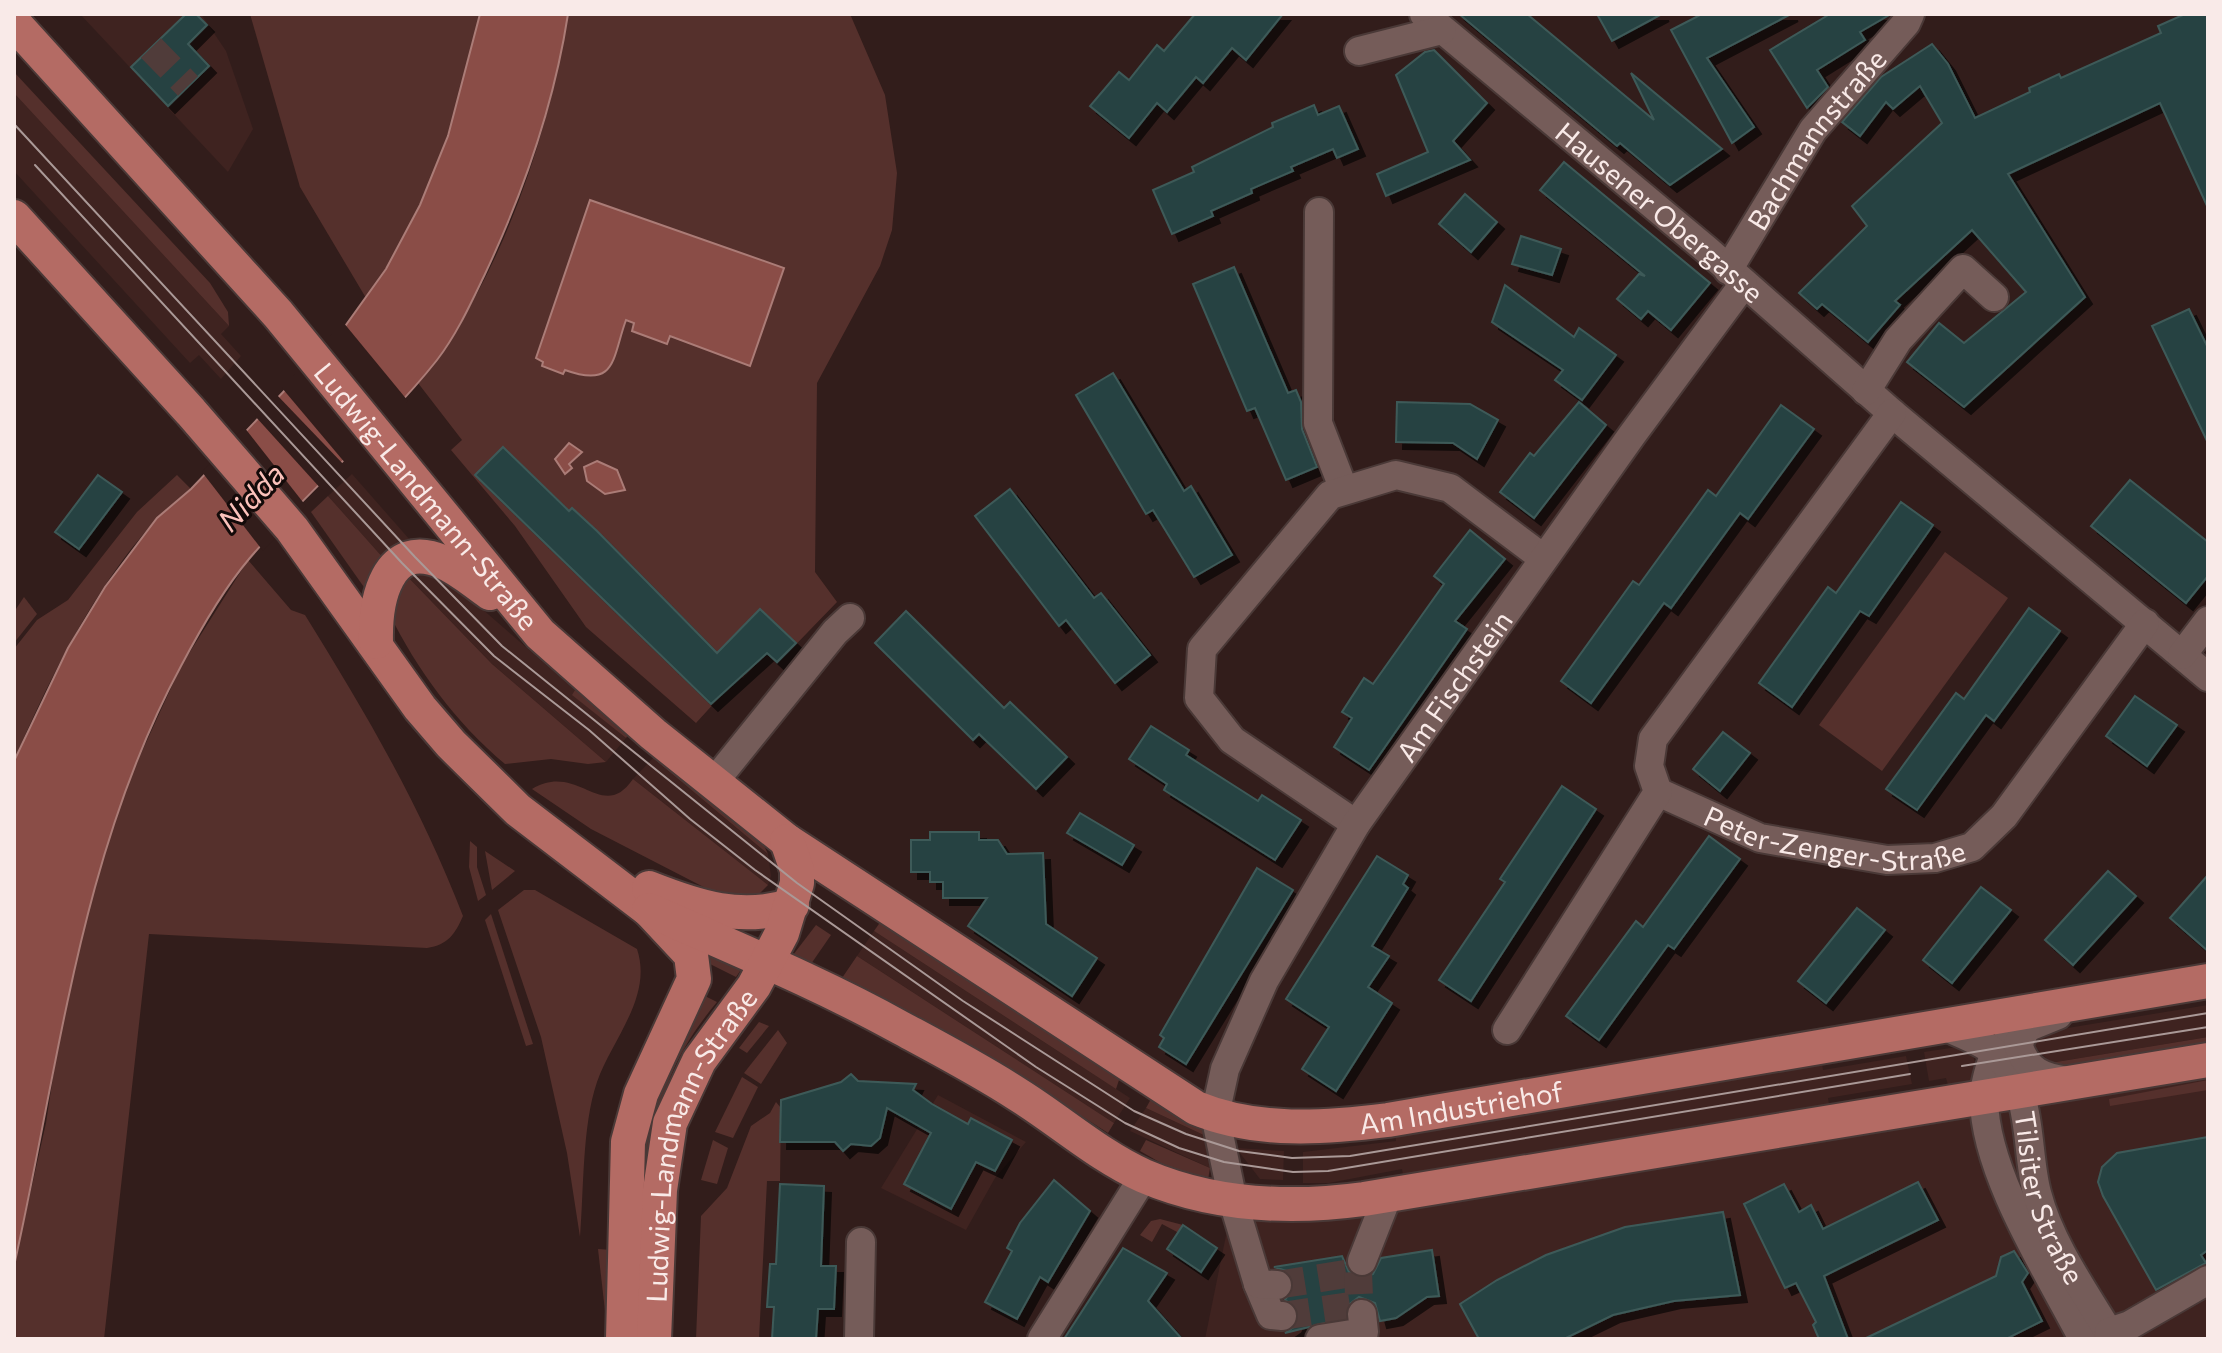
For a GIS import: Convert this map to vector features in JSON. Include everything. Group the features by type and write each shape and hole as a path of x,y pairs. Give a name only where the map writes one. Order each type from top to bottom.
{"main road":[{"name":"Ludwig-Landmann-Straße","path":"14,23 278,314 540,634 653,734 787,841 797,870 792,905 769,961 699,1061 670,1123 660,1190 654,1339"},
{"path":"14,47 81,96"},
{"name":"Ludwig-Landmann-Straße","path":"14,217 191,412 292,529 376,642 420,708 451,744 518,810 649,910 688,950 694,979 641,1094 630,1130 623,1339"},
{"path":"376,642 378,595 391,571 415,557 444,562 540,634"},
{"name":"Am Industriehof","path":"787,841 1148,1079 1215,1115 1283,1126 1361,1123 2208,981"},
{"path":"584,859 679,900 718,910 766,914 792,905"},
{"name":"Ludwig-Landmann-Straße","path":"649,910 769,961"},
{"path":"769,961 887,1020 1004,1086 1144,1176 1215,1199 1233,1201 1322,1205 2208,1060"}],"street":[{"name":"Bachmannstraße","path":"1736,278 1813,130 1906,23 1910,14"},
{"name":"Hausener Obergasse","path":"1433,22 2208,677"},
{"path":"1359,51 1433,22"},
{"path":"1319,212 1318,423 1344,490"},
{"path":"1866,391 1898,340 1963,269 1994,297"},
{"name":"Am Fischstein","path":"1215,1115 1225,1069 1264,981 1356,824 1736,278"},
{"path":"1507,1030 1658,792 1649,766 1653,739 1892,413"},
{"path":"1356,824 1232,740 1199,698 1202,649 1330,495 1396,475 1450,488 1543,558"},
{"path":"714,782 835,632 850,618"},
{"path":"2182,655 2208,621"},
{"name":"Peter-Zenger-Straße","path":"1658,792 1760,838 1887,860 1935,858 1972,847 2004,816 2145,623"},
{"path":"1943,1025 1995,1052 2026,1028 2096,1000"},
{"path":"2026,1028 2018,1044 2033,1071 2049,1078 2078,1082"},
{"name":"Tilsiter Straße","path":"1995,1052 2020,1093 2041,1203 2101,1337"},
{"name":"Tilsiter Straße","path":"1995,1052 1984,1099 1987,1130 2014,1205 2101,1337"},
{"path":"1215,1115 1233,1201 1267,1284 1278,1323"},
{"path":"1042,1339 1144,1176"},
{"path":"1362,1261 1388,1195"},
{"path":"859,1339 861,1242"},
{"path":"2101,1337 2130,1325 2208,1280"},
{"path":"1320,1339 1364,1332 1362,1314"}],"shaded area":[{"path":"80,14 201,14 226,51 253,129 228,172"},
{"path":"250,14 480,14 462,89 438,162 406,232 366,298 300,187"},
{"path":"568,14 850,14 885,95 897,173 892,230 880,266 817,383 815,572 837,602 777,664 767,653 743,678 739,676 696,723 586,627 515,526 451,450 462,440 418,383 473,301 516,209 548,111"},
{"path":"14,72 210,283 228,312 229,326 14,93"},
{"path":"14,93 229,326 221,334 241,356 221,379 199,355 190,363 14,171"},
{"path":"352,474 417,548 385,560 328,496"},
{"path":"177,475 191,489 163,513 111,577 66,651 14,761 14,649 37,620 68,600 137,512"},
{"path":"328,496 385,560 366,590 311,512"},
{"path":"1945,552 2008,598 1882,771 1819,725"},
{"path":"248,560 291,610 305,615 328,652 410,798 463,916 450,938 427,948 149,934 104,1339 14,1339 14,1266 46,1123 60,1031 97,875 118,804 181,666"},
{"path":"441,573 575,690 573,695 626,738 606,762 492,664 406,575"},
{"path":"406,575 492,664 606,762 588,764 551,759 505,764 487,748 439,694 412,655 389,613"},
{"path":"24,597 37,614 14,643 14,612"},
{"path":"575,690 633,729 626,738 572,695"},
{"path":"661,752 761,839 768,854 653,758"},
{"path":"653,758 768,854 771,876 768,885 633,779"},
{"path":"633,779 768,885 758,895 721,896 591,829 532,789 548,782 563,782 611,796 622,791"},
{"path":"470,841 477,847 477,867 486,895 478,901 469,867"},
{"path":"485,851 515,871 492,890"},
{"path":"524,890 535,890 637,949 640,967 640,984 635,1001 592,1099 586,1138 580,1237 567,1153 541,1037 498,910"},
{"path":"491,914 533,1044 526,1046 485,920"},
{"path":"881,921 1119,1080 1116,1089 874,931"},
{"path":"816,925 831,935 811,964 793,955"},
{"path":"874,931 1130,1098 1114,1123 857,956"},
{"path":"705,953 745,964 736,977 710,964"},
{"path":"857,956 1114,1123 1108,1133 985,1054 842,978"},
{"path":"705,996 717,1002 683,1050 664,1095 655,1143 651,1200 637,1167 640,1136"},
{"path":"2208,1005 2208,1037 2050,1063 2032,1043 2043,1032"},
{"path":"759,1022 769,1026 747,1053 739,1048"},
{"path":"778,1030 787,1043 761,1084 744,1073"},
{"path":"2208,1037 2208,1042 2061,1068 2050,1063"},
{"path":"1957,1047 1973,1056 1981,1079 1948,1085 1946,1078 1929,1081 1924,1052"},
{"path":"1906,1056 1912,1084 1828,1098 1829,1104 1403,1175 1402,1169 1329,1183 1303,1183 1303,1152 1396,1141 1394,1129 1821,1057 1823,1070"},
{"path":"2208,1075 2208,1339 1205,1339 1233,1201"},
{"path":"742,1077 758,1087 733,1138 715,1132"},
{"path":"2208,1080 2208,1090 2110,1106 2109,1099"},
{"path":"938,1095 1026,1142 995,1178 966,1230 881,1188"},
{"path":"1151,1099 1212,1131 1210,1138 1146,1108"},
{"path":"776,1102 781,1108 780,1181 767,1181 759,1339 696,1339 701,1216 727,1188 751,1126 770,1113"},
{"path":"1146,1108 1210,1138 1210,1168 1130,1131"},
{"path":"713,1140 728,1148 717,1184 701,1180"},
{"path":"1146,1140 1210,1168 1208,1180 1168,1167 1140,1151"},
{"path":"1236,1148 1284,1151 1283,1180 1260,1179"},
{"path":"1160,1219 1183,1225 1179,1233 1162,1224 1152,1242 1140,1235 1151,1221"},
{"path":"598,1249 612,1250 610,1312 605,1311"}],"water":[{"name":"Nidda","path":"480,14 568,14 555,81 525,179 485,274 444,350 392,412 295,508 239,571 181,666 147,737 119,810 77,959 14,1266 14,761 68,648 105,587 157,518 191,489 343,329 386,269 420,205 448,136"},
{"path":"590,200 784,268 750,366 670,336 667,344 632,331 634,323 626,320 614,358 603,373 594,376 565,370 563,374 542,366 543,362 536,358"},
{"path":"569,443 582,452 569,464 572,468 565,474 555,459"},
{"path":"597,461 617,470 625,490 605,494 587,481 584,467"}],"pier":[{"path":"343,322 408,401 346,464 282,388"},
{"path":"276,394 345,466 322,490 255,416"},
{"path":"244,427 306,506 263,551 202,472"}],"building":[{"path":"186,14 196,14 207,25 188,44 209,66 168,106 131,67"},
{"path":"1195,14 1283,14 1246,60 1232,48 1203,83 1196,77 1167,112 1157,103 1129,138 1090,106 1119,72 1129,80 1157,45 1164,51"},
{"path":"1459,14 1527,14 1654,120 1631,73 1722,149 1670,185 1620,143 1617,146"},
{"path":"1597,14 1662,14 1612,41"},
{"path":"1702,14 1791,14 1707,58 1754,127 1732,143 1671,30"},
{"path":"1830,14 1891,14 1860,32 1865,40 1817,70 1828,87 1807,108 1770,50"},
{"path":"2185,14 2208,14 2208,208 2160,103 2008,174 2085,297 1964,407 1907,362 1939,323 1964,343 2026,292 1972,230 1895,301 1900,305 1868,342 1822,304 1817,309 1799,293 1867,226 1852,206 1942,123 1920,86 1893,109 1886,102 1860,136 1842,122 1881,77 1932,44 1948,64 1975,118 2030,92 2029,88 2059,74 2061,78 2161,33 2158,26"},
{"path":"1434,50 1487,103 1453,141 1470,160 1386,196 1377,174 1428,152 1396,75 1425,52"},
{"path":"1314,105 1318,115 1339,106 1358,149 1337,158 1333,149 1291,167 1293,171 1251,189 1252,193 1211,211 1213,216 1172,234 1153,190 1194,172 1192,167 1273,127 1272,123"},
{"path":"1564,162 1710,283 1671,330 1648,311 1641,319 1617,299 1639,274 1645,276 1540,190"},
{"path":"1465,194 1497,222 1471,252 1439,224"},
{"path":"1521,236 1561,249 1552,275 1512,264"},
{"path":"1234,267 1288,393 1296,390 1301,402 1302,429 1317,467 1286,480 1255,408 1247,411 1193,284"},
{"path":"1505,285 1574,337 1579,328 1616,355 1582,400 1555,380 1563,370 1492,322"},
{"path":"2189,309 2208,348 2208,443 2152,326"},
{"path":"1113,373 1184,491 1191,486 1232,555 1194,577 1153,510 1146,514 1076,395"},
{"path":"1397,402 1470,404 1498,420 1477,459 1453,443 1396,442"},
{"path":"1579,402 1606,425 1534,518 1500,492 1530,453 1534,456"},
{"path":"1781,405 1814,429 1748,519 1740,513 1671,608 1664,603 1591,703 1561,681 1633,581 1639,585 1708,490 1716,496"},
{"path":"503,447 569,511 572,508 597,531 717,653 760,609 796,643 777,662 767,653 711,704 475,475"},
{"path":"98,475 122,492 79,549 55,532"},
{"path":"2130,480 2208,542 2208,576 2186,603 2091,526"},
{"path":"1010,489 1094,598 1101,593 1150,655 1115,683 1066,620 1059,626 975,516"},
{"path":"1901,502 1933,525 1869,616 1860,611 1792,707 1759,683 1828,587 1836,593"},
{"path":"1470,530 1505,559 1455,621 1467,629 1369,770 1334,747 1352,718 1342,712 1364,678 1373,684 1444,584 1434,576"},
{"path":"2029,608 2060,631 1994,721 1986,715 1917,810 1886,789 1956,693 1964,699"},
{"path":"906,611 1004,708 1010,702 1067,757 1036,789 979,734 973,740 875,643"},
{"path":"2135,696 2177,725 2147,766 2106,736"},
{"path":"1151,726 1189,750 1186,755 1258,801 1262,795 1301,820 1275,860 1164,790 1167,784 1129,759"},
{"path":"1723,732 1750,753 1720,791 1693,769"},
{"path":"1562,786 1596,809 1471,1001 1439,980 1505,882 1500,879"},
{"path":"1080,813 1134,845 1122,865 1067,833"},
{"path":"930,832 979,832 979,840 998,840 1007,854 1043,853 1046,924 1097,958 1072,996 968,926 987,898 943,898 943,882 930,882 930,872 911,872 911,840 930,840"},
{"path":"1709,836 1740,859 1674,949 1668,945 1599,1040 1566,1016 1636,921 1643,927"},
{"path":"1377,856 1408,875 1403,884 1408,888 1372,946 1389,956 1368,987 1392,1003 1336,1091 1302,1069 1329,1027 1286,999"},
{"path":"1257,868 1293,890 1186,1064 1159,1047 1164,1038 1160,1035"},
{"path":"2108,871 2136,896 2073,965 2045,940"},
{"path":"2208,875 2208,951 2170,918"},
{"path":"1981,887 2011,910 1952,983 1923,960"},
{"path":"1857,908 1885,930 1826,1003 1798,981"},
{"path":"851,1074 858,1081 916,1084 913,1090 932,1104 968,1124 971,1118 1012,1140 995,1171 976,1162 951,1209 904,1184 931,1133 887,1108 880,1138 871,1146 851,1144 843,1151 835,1142 780,1142 781,1100 841,1082"},
{"path":"2208,1137 2208,1250 2201,1255 2206,1263 2156,1290 2103,1196 2098,1182 2102,1167 2117,1153"},
{"path":"1054,1180 1090,1211 1048,1282 1040,1277 1017,1319 985,1302 1012,1251 1007,1248 1020,1223"},
{"path":"1918,1182 1938,1220 1824,1276 1848,1339 1819,1339 1813,1325 1816,1322 1796,1283 1785,1288 1744,1204 1784,1184 1799,1212 1811,1205 1823,1229"},
{"path":"780,1184 824,1186 821,1266 836,1266 834,1309 818,1309 816,1339 772,1339 774,1307 767,1307 770,1264 776,1264"},
{"path":"1723,1212 1740,1295 1674,1301 1613,1315 1564,1339 1479,1339 1460,1304 1497,1280 1546,1255 1625,1227"},
{"path":"1183,1225 1217,1248 1201,1272 1167,1249"},
{"path":"1123,1248 1167,1273 1148,1301 1182,1339 1064,1339"},
{"path":"1432,1250 1439,1296 1427,1297 1396,1318 1380,1321 1375,1303 1359,1297 1347,1306 1345,1318 1285,1333 1295,1326 1299,1318 1297,1308 1285,1300 1294,1285 1287,1271 1274,1267 1342,1256 1349,1272 1364,1278 1373,1274 1381,1258"},
{"path":"2014,1251 2028,1273 2022,1282 2042,1321 2006,1339 1864,1339 1996,1276 2001,1257"}],"tunnel":[{"path":"151,48 188,86"},
{"path":"1277,1285 1358,1272 1362,1261"},
{"path":"1282,1316 1350,1306 1359,1296 1358,1272"}],"tram line":[{"path":"14,124 415,557 502,646 797,883 963,1001 1134,1111 1186,1134 1239,1151 1292,1158 1350,1156 2208,1013"},
{"path":"35,165 402,563 494,656 589,730 690,819 755,870 1036,1067 1125,1123 1179,1148 1224,1162 1293,1172 1328,1171 1910,1074"},
{"path":"1962,1066 2208,1027"}]}
